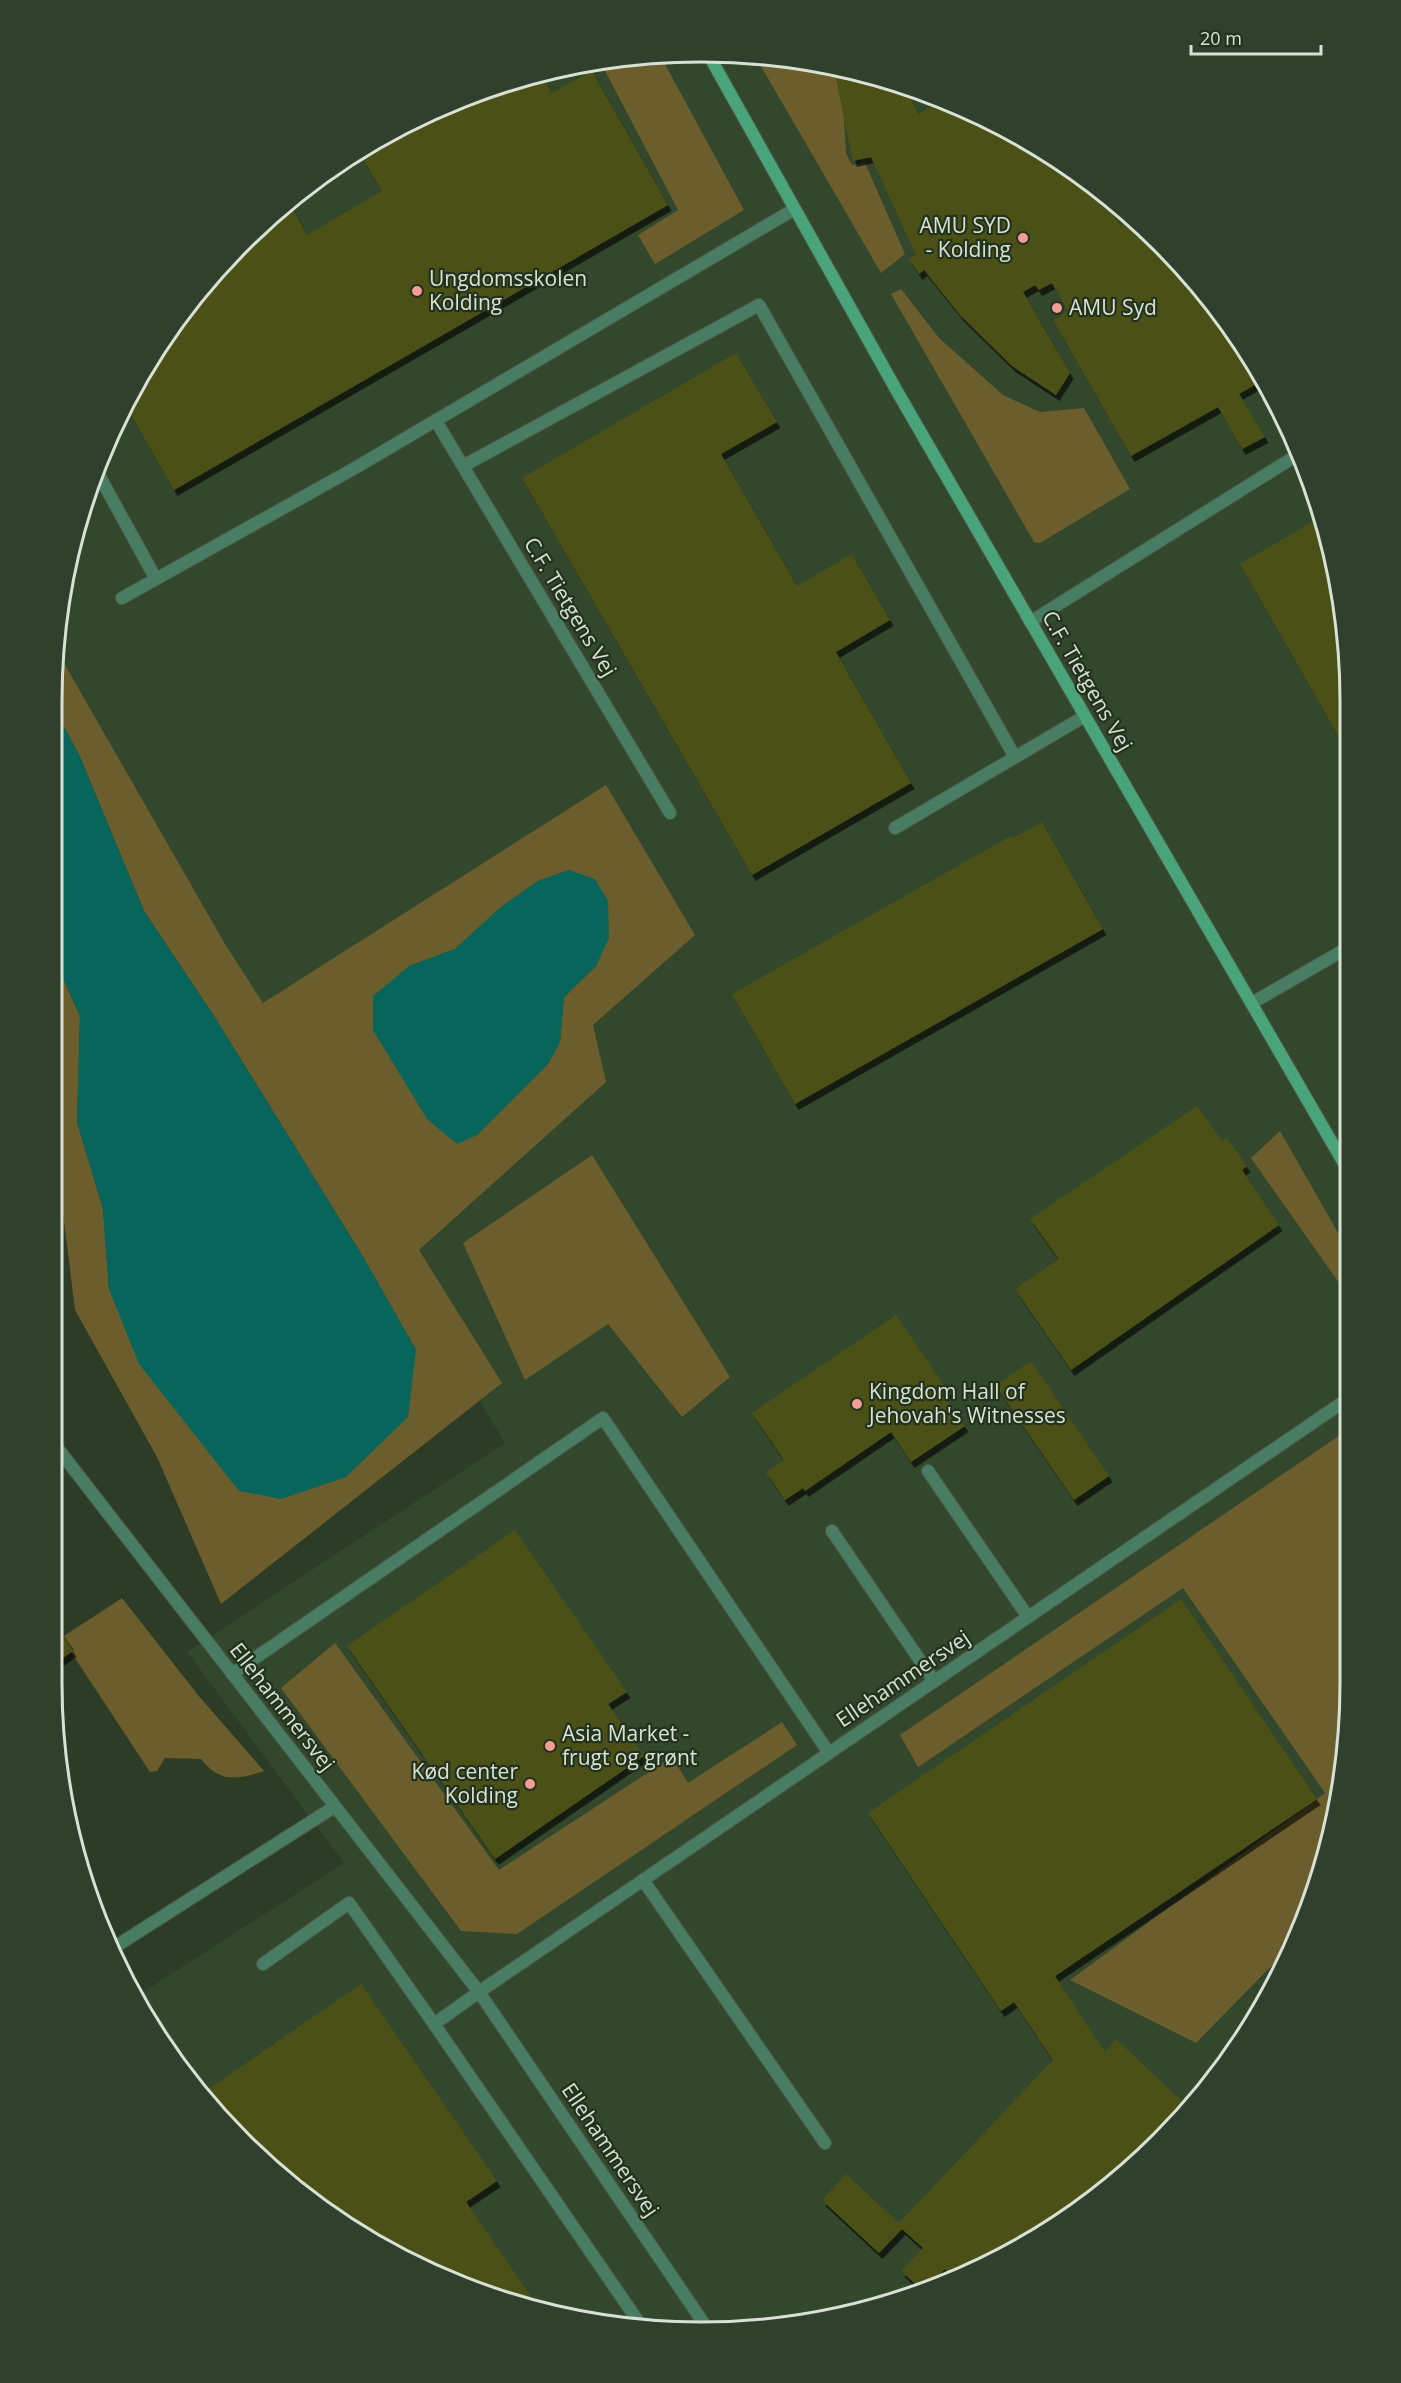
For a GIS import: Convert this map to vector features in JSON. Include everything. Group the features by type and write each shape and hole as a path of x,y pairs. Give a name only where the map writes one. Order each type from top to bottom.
{"street":[{"name":"C.F. Tietgens Vej","path":"713,62 794,210 1030,622 1340,1156"},
{"path":"122,598 355,468 794,210"},
{"path":"463,466 759,305 1015,757"},
{"name":"C.F. Tietgens Vej","path":"436,421 670,813"},
{"path":"1030,622 1292,458"},
{"path":"101,480 156,579"},
{"path":"895,828 1085,716"},
{"path":"1252,1003 1340,952"},
{"name":"Ellehammersvej","path":"479,1992 1340,1404"},
{"path":"231,1674 603,1418 829,1753"},
{"name":"Ellehammersvej","path":"61,1453 479,1992 703,2322"},
{"path":"928,1470 1028,1617"},
{"path":"832,1531 934,1681"},
{"path":"118,1945 334,1807"},
{"path":"643,1880 825,2143"},
{"path":"263,1964 349,1903 635,2318"},
{"path":"434,2024 479,1992"}],"shaded area":[{"path":"659,63 742,63 784,67 866,83 906,95 983,127 1056,169 1122,220 1181,279 1232,345 1274,418 1306,495 1318,535 1334,617 1340,700 1340,1682 1334,1766 1318,1848 1306,1888 1274,1965 1232,2038 1207,2071 1181,2104 1122,2163 1056,2214 1020,2236 983,2256 906,2288 866,2300 784,2316 700,2322 659,2320 617,2316 535,2300 495,2288 418,2256 345,2214 312,2189 279,2163 220,2104 169,2038 142,1993 344,1863 187,1652 505,1443 61,707 67,617 83,535 95,495 127,418 169,345 194,312 220,279 279,220 345,169 381,147 418,127 495,95 535,83 617,67"},
{"path":"664,63 744,210 655,264 638,235 678,210 604,69"},
{"path":"760,65 842,78 846,153 852,165 865,163 905,254 881,273"},
{"path":"901,289 939,338 1003,395 1040,412 1084,408 1130,489 1040,543 1034,542 891,294"},
{"path":"63,661 225,944 263,1003 606,785 695,935 593,1025 606,1082 419,1250 502,1383 221,1604 157,1457 75,1310 61,1197 61,974 80,1016 77,1122 103,1209 109,1289 416,1350 362,1255 214,1016 144,911 80,757 61,721","holes":["569,870 596,966 564,997 560,1042 548,1064 477,1135 409,966 455,949 501,907 538,881"]},
{"path":"1280,1131 1340,1236 1340,1284 1251,1158"},
{"path":"592,1155 730,1377 682,1417 608,1324 525,1380 463,1243"},
{"path":"1340,1435 1338,1724 1334,1766 1318,1848 1306,1888 1275,1962 1196,2043 1070,1980 1325,1793 1183,1588 918,1767 900,1735"},
{"path":"122,1598 198,1695 264,1771 237,1777 222,1776 208,1767 201,1759 165,1758 157,1771 150,1772 71,1652 74,1650 64,1636"},
{"path":"335,1643 499,1870 672,1757 688,1783 782,1722 797,1745 517,1934 461,1931 281,1688"}],"water":[{"path":"61,721 80,757 144,911 214,1016 362,1255 416,1350 408,1417 346,1477 281,1499 239,1491 139,1364 109,1289 103,1209 77,1122 80,1016 61,974"},
{"path":"569,870 595,879 608,901 609,938 596,966 564,997 560,1042 548,1064 477,1135 457,1144 427,1119 373,1030 373,996 409,966 455,949 501,907 538,881"}],"building":[{"path":"592,71 668,205 174,490 130,413 169,345 220,279 293,209 307,235 382,191 362,158 381,147 418,127 495,95 545,81 552,93"},
{"path":"843,78 866,83 909,96 919,114 931,105 983,127 1056,169 1112,212 1120,226 1125,223 1181,279 1232,345 1256,384 1239,394 1265,437 1242,449 1218,407 1131,456 1053,320 1068,311 1052,283 1039,290 1035,285 1023,292 1070,373 1056,395 1012,366 961,316 924,270 919,274 909,259 916,255 871,157 853,161 836,79"},
{"path":"736,353 777,422 721,454 797,586 852,554 890,620 836,652 911,783 752,875 522,478"},
{"path":"1314,521 1334,617 1338,659 1340,739 1240,564"},
{"path":"1042,822 1103,929 795,1104 732,994 1011,836 1012,839"},
{"path":"1197,1106 1222,1141 1227,1138 1247,1166 1242,1170 1279,1225 1071,1370 1015,1289 1059,1259 1030,1219"},
{"name":"Kingdom Hall of Jehovah's Witnesses","path":"896,1315 949,1392 943,1395 965,1426 911,1462 891,1432 805,1491 803,1488 785,1500 766,1472 784,1460 752,1413"},
{"path":"1031,1361 1109,1476 1074,1500 996,1386"},
{"path":"515,1530 627,1692 608,1704 644,1756 495,1859 347,1646"},
{"path":"1181,1599 1317,1799 1055,1976 1105,2052 1116,2039 1183,2102 1181,2104 1122,2163 1056,2214 983,2256 948,2272 945,2269 938,2276 916,2284 901,2271 923,2248 902,2229 879,2253 822,2200 846,2174 899,2223 1053,2060 1014,2002 1001,2011 868,1813"},
{"path":"64,1637 73,1651 61,1659 61,1639"},
{"path":"361,1984 497,2181 466,2202 533,2299 495,2288 418,2256 345,2214 279,2163 220,2104 208,2089"}],"place":[{"name":"AMU SYD - Kolding","path":"1023,238"},
{"name":"Ungdomsskolen Kolding","path":"417,291"},
{"name":"AMU Syd","path":"1057,308"},
{"name":"Kingdom Hall of Jehovah's Witnesses","path":"857,1404"},
{"name":"Asia Market - frugt og grønt","path":"550,1746"},
{"name":"Kød center Kolding","path":"530,1784"}]}
